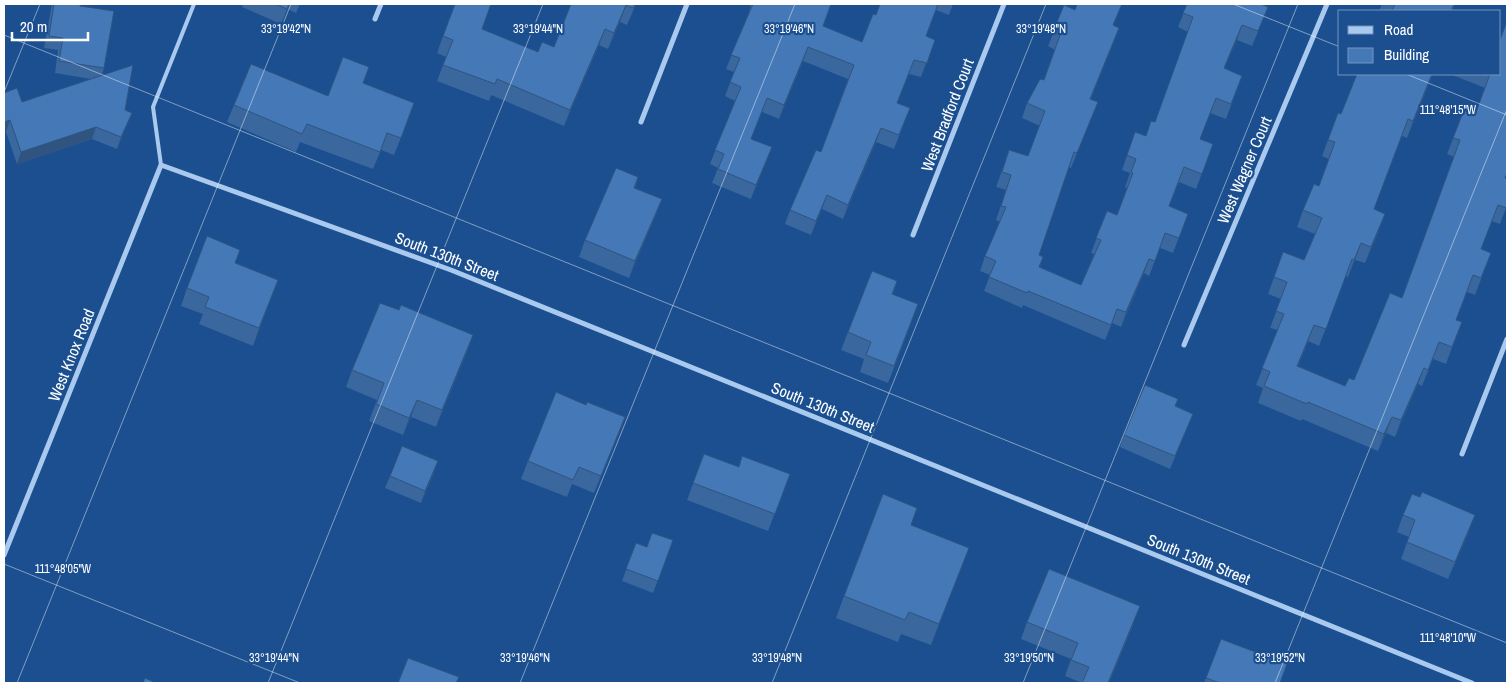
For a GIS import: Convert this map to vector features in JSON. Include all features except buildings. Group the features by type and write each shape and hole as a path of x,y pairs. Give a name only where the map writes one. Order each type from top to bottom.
{"street":[{"path":"375,19 381,4"},
{"path":"641,122 687,4"},
{"name":"West Bradford Court","path":"913,235 1004,4"},
{"name":"West Wagner Court","path":"1184,345 1327,4"},
{"name":"West Knox Road","path":"4,555 161,164"},
{"name":"South 130th Street","path":"161,164 451,270 1472,683"},
{"path":"1462,454 1507,339"}],"lane":[{"path":"161,164 153,107 194,4"}]}
